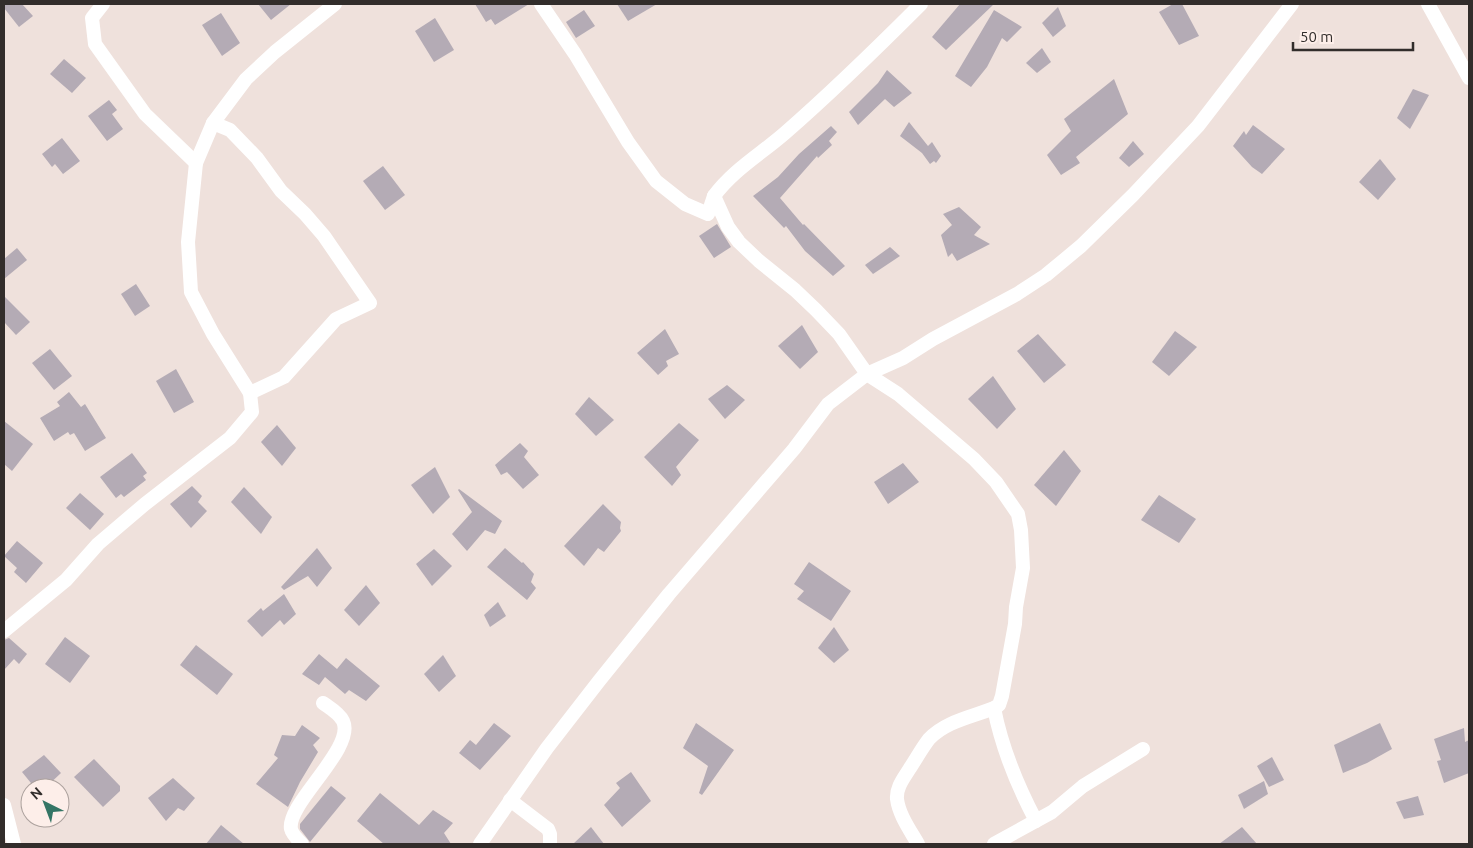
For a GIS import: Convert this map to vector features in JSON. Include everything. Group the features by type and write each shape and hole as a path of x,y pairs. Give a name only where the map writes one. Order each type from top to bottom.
{"street":[{"path":"103,4 92,18 95,44 145,114 196,163"},
{"path":"4,631 66,580 98,544 145,504 230,438 252,412 250,393 213,334 192,292 188,242 196,163 213,123 246,79 275,52 336,4"},
{"path":"542,4 575,54 628,142 656,181 685,204 708,214 728,227"},
{"path":"708,214 714,196 721,186 784,134 878,48 921,4"},
{"path":"480,844 570,718 669,594 794,449 828,404 867,374 903,358 933,339 1017,294 1046,275 1080,246 1133,195 1198,126 1292,4"},
{"path":"1428,4 1469,78"},
{"path":"213,123 230,130 257,158 280,191 305,214 324,236 370,303 336,320 284,377 250,393"},
{"path":"714,196 728,227 739,242 816,310 839,334 867,374 898,394 974,459 996,482 1018,514 1021,530 1022,568 1015,624 1002,696 999,704 994,708 942,728 929,740 903,779 897,790 899,810 918,844"},
{"path":"302,844 291,831 291,824 297,810 339,747 344,733 343,722 336,712 323,703"},
{"path":"994,708 1004,751 1036,821"},
{"path":"994,844 1052,812 1082,786 1143,749"},
{"path":"510,800 548,829 550,844"},
{"path":"4,805 14,844"}],"building":[{"path":"4,4 22,4 33,16 19,27 4,8"},
{"path":"258,4 291,4 271,20"},
{"path":"475,4 529,4 495,25 491,19 486,22"},
{"path":"617,4 657,4 628,21"},
{"path":"960,4 994,4 946,50 932,37"},
{"path":"1173,4 1182,4 1199,36 1179,45 1159,12"},
{"path":"1058,7 1066,26 1053,37 1042,23"},
{"path":"584,10 595,26 576,38 566,22"},
{"path":"994,10 1022,27 1007,42 1002,38 987,67 971,87 955,76"},
{"path":"221,13 240,43 222,56 202,25"},
{"path":"435,18 454,50 434,62 415,31"},
{"path":"1042,48 1051,62 1037,73 1026,63"},
{"path":"64,59 86,78 72,93 50,74"},
{"path":"887,70 912,93 894,107 885,99 858,125 849,112 878,83"},
{"path":"1114,79 1128,114 1076,157 1080,163 1061,175 1047,155 1071,131 1064,119"},
{"path":"1413,89 1429,95 1410,129 1397,118"},
{"path":"109,100 117,110 112,114 123,129 107,141 88,116"},
{"path":"909,122 928,146 932,142 941,156 936,163 934,161 930,164 922,153 900,136"},
{"path":"1253,125 1285,149 1262,174 1252,167 1233,146 1244,131 1246,135"},
{"path":"831,126 837,132 829,141 832,145 818,158 817,156 780,198 803,225 845,266 833,276 805,251 786,226 784,228 753,196 778,177 799,154"},
{"path":"62,138 80,161 63,174 55,164 52,167 42,154"},
{"path":"1133,141 1144,154 1129,167 1119,158"},
{"path":"1380,159 1396,179 1378,200 1359,182"},
{"path":"383,166 405,195 385,210 363,181"},
{"path":"959,207 981,227 974,235 990,244 957,261 952,253 948,257 941,235 952,225 943,214"},
{"path":"717,224 731,247 714,258 699,236"},
{"path":"890,247 900,256 873,274 865,265"},
{"path":"17,248 27,260 4,279 4,259"},
{"path":"136,284 150,306 135,316 121,294"},
{"path":"4,296 30,322 16,335 4,322"},
{"path":"802,325 818,352 800,369 778,346"},
{"path":"665,329 679,354 666,361 668,366 658,375 637,353"},
{"path":"1175,331 1197,347 1169,376 1152,362"},
{"path":"1038,334 1066,365 1044,383 1017,351"},
{"path":"50,349 72,376 54,390 32,363"},
{"path":"176,369 194,402 174,413 156,381"},
{"path":"993,376 1016,409 997,429 968,399"},
{"path":"727,385 745,400 725,419 708,399"},
{"path":"69,392 81,407 85,404 106,438 85,451 74,433 70,435 68,432 54,441 40,418 60,406 57,402"},
{"path":"589,397 614,420 596,436 575,414"},
{"path":"4,421 33,444 12,471 4,464"},
{"path":"679,423 699,440 676,467 681,475 672,486 644,457"},
{"path":"277,425 296,448 282,466 261,442"},
{"path":"520,443 528,451 524,457 539,475 523,489 507,472 501,475 495,465"},
{"path":"1064,450 1081,471 1056,506 1034,485"},
{"path":"132,453 147,473 143,476 146,480 124,497 121,494 116,498 100,477"},
{"path":"903,463 919,482 888,504 874,482"},
{"path":"435,467 450,497 433,514 411,485"},
{"path":"192,486 202,496 198,502 207,511 191,528 170,504"},
{"path":"244,487 272,517 261,534 231,502"},
{"path":"459,489 502,521 495,534 485,530 467,551 452,534 472,512"},
{"path":"80,493 104,514 90,530 66,508"},
{"path":"1159,495 1196,519 1179,543 1141,520"},
{"path":"603,504 621,522 621,531 604,552 598,548 584,566 564,546"},
{"path":"17,541 43,563 26,583 14,572 17,568 4,556"},
{"path":"317,548 332,568 317,587 308,576 284,590 281,587"},
{"path":"505,548 523,562 534,574 531,582 536,588 527,600 487,567"},
{"path":"434,549 452,566 432,586 416,564"},
{"path":"809,562 851,591 831,621 797,599 804,591 794,584"},
{"path":"366,585 380,603 359,626 344,610"},
{"path":"284,594 296,614 284,625 280,620 262,637 247,621 261,608 263,611"},
{"path":"498,602 506,616 490,627 484,615"},
{"path":"834,627 849,650 834,663 818,648"},
{"path":"65,637 90,656 70,683 45,664"},
{"path":"9,638 27,654 19,664 14,659 4,670 4,640"},
{"path":"196,645 233,674 217,695 180,665"},
{"path":"319,654 337,669 346,658 380,686 366,701 349,690 345,694 325,677 319,685 302,674"},
{"path":"443,655 456,676 439,692 424,674"},
{"path":"494,723 511,736 480,770 459,753 470,740 476,745"},
{"path":"696,723 734,750 702,795 699,793 708,766 683,748"},
{"path":"1380,723 1392,749 1367,763 1343,773 1334,745"},
{"path":"302,725 320,738 313,745 318,752 288,807 256,784 278,758 274,755 282,735 295,736"},
{"path":"1464,728 1465,742 1469,740 1469,773 1444,783 1437,761 1441,760 1434,739"},
{"path":"44,755 61,773 56,778 27,778 22,772"},
{"path":"1272,757 1284,780 1269,787 1257,766"},
{"path":"94,759 120,786 120,791 103,807 74,777"},
{"path":"631,772 651,801 622,827 604,805 620,788 616,783"},
{"path":"173,778 195,798 184,811 178,808 166,821 148,798"},
{"path":"1264,781 1268,794 1244,809 1238,795"},
{"path":"331,786 346,798 310,842 300,829 300,824"},
{"path":"380,793 419,825 433,810 453,823 444,833 451,844 384,844 357,821"},
{"path":"1418,796 1424,815 1404,819 1396,802"},
{"path":"221,825 244,844 206,844"},
{"path":"591,827 604,844 573,844"},
{"path":"1242,827 1257,844 1219,844"}]}
